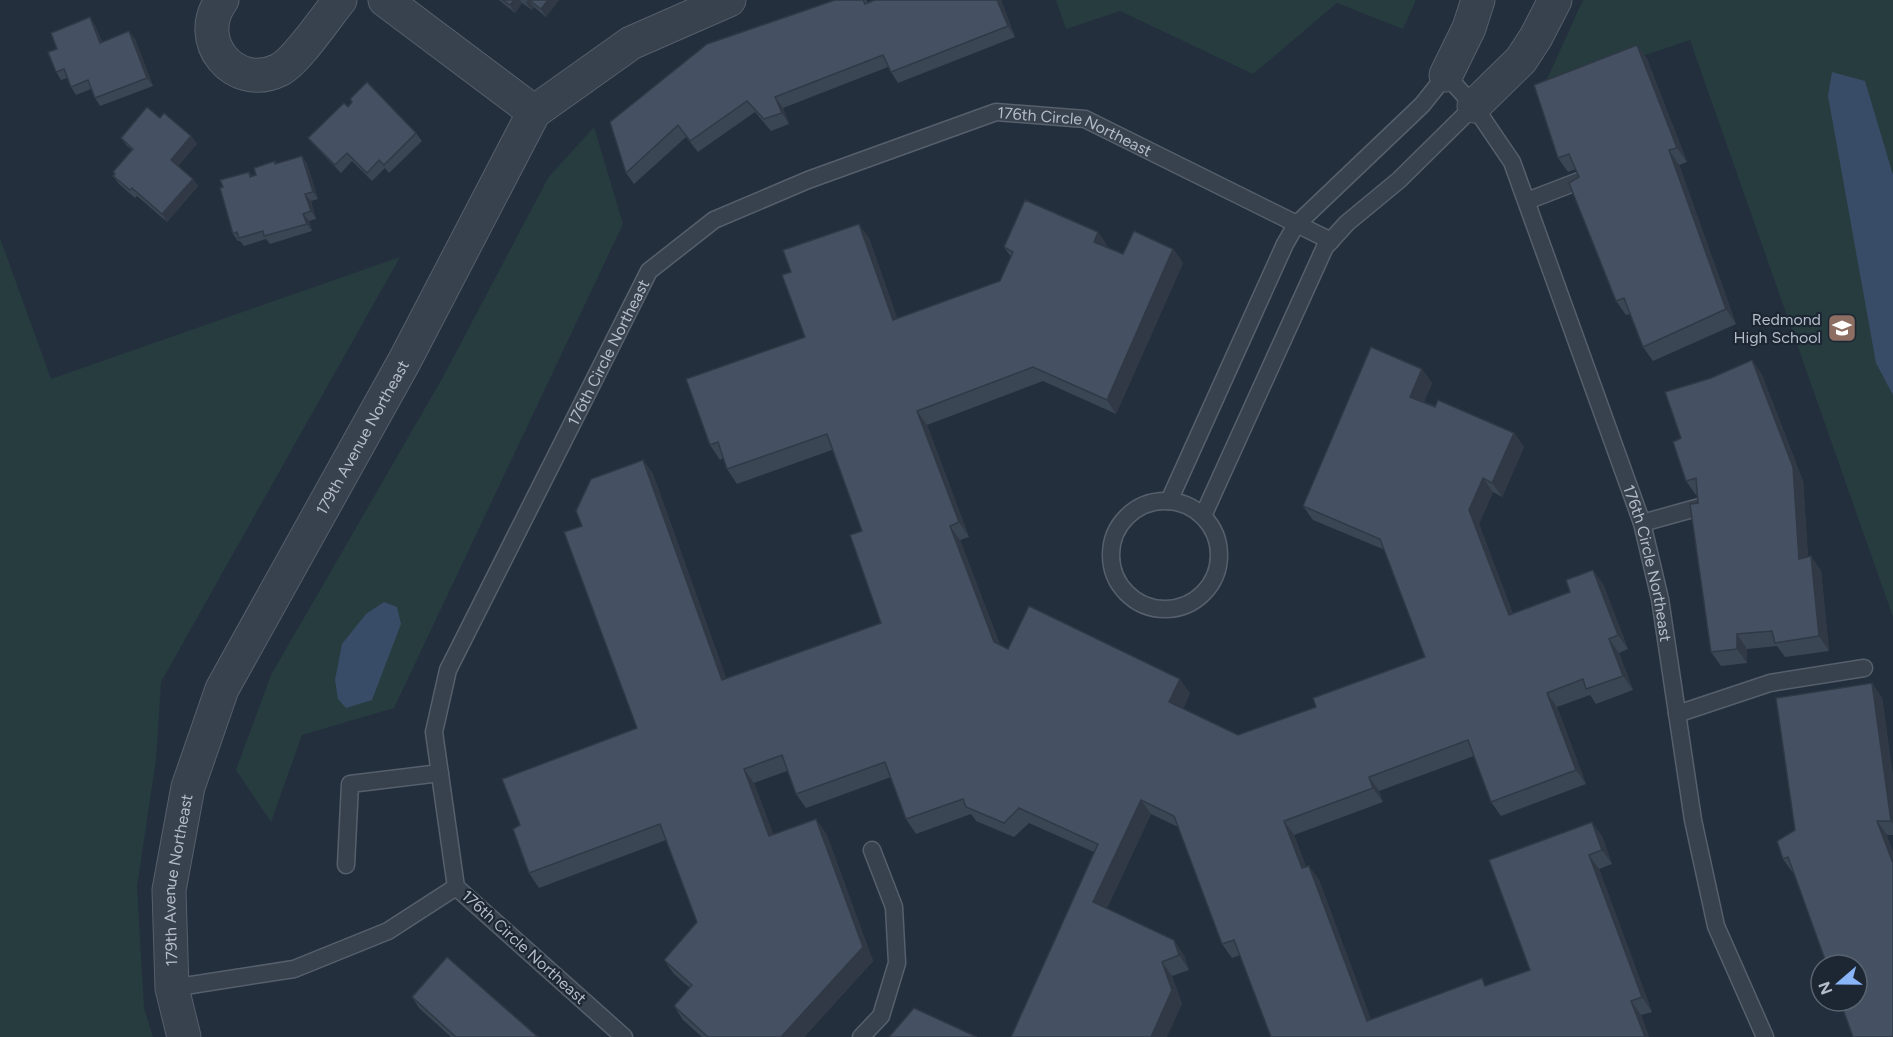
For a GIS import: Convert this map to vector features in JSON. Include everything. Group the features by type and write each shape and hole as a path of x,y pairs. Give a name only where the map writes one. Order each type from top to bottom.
{"street":[{"path":"222,0 213,17 211,29 217,51 234,69 258,76 271,74 292,61 340,0"},
{"path":"385,0 534,112"},
{"name":"179th Avenue Northeast","path":"184,1037 172,988 169,890 188,787 222,689 405,360 534,112 632,43 729,0"},
{"path":"1446,75 1469,28 1478,0"},
{"path":"1474,106 1521,60 1536,37 1554,0"}],"lane":[{"name":"176th Circle Northeast","path":"1446,75 1474,106 1512,162 1642,523 1660,599 1693,820 1716,926 1765,1037"},
{"path":"1169,501 1285,244 1296,225 1422,105 1446,75"},
{"path":"1203,516 1325,247 1364,208 1399,180 1474,106"},
{"name":"176th Circle Northeast","path":"624,1037 456,886 434,732 448,670 649,271 714,220 808,180 996,112 1085,118 1331,241"},
{"path":"1527,201 1584,179"},
{"path":"1169,501 1188,506 1203,516 1218,541 1220,556 1217,572 1200,597 1172,610 1156,609 1128,596 1112,570 1110,554 1112,539 1119,525 1130,513 1143,505 1169,501"},
{"path":"1642,523 1707,505"},
{"path":"1677,714 1770,683 1864,668"},
{"path":"346,865 350,783 440,773"},
{"path":"861,1037 881,1016 897,963 894,908 872,850"},
{"path":"172,988 294,969 388,931 456,886"}],"green space":[{"path":"1056,0 1416,0 1403,29 1337,3 1253,74 1120,11 1066,29"},
{"name":"Redmond High School","path":"1583,0 1893,0 1893,617 1690,40 1542,90"},
{"path":"594,127 623,224 394,708 302,735 271,822 236,770 271,675 443,377 548,178"},
{"path":"0,238 51,379 400,257 161,682 156,759 137,887 144,1008 153,1037 0,1037"}],"water":[{"path":"1832,72 1865,81 1893,175 1893,395 1876,363 1828,96"},
{"path":"384,602 397,607 401,624 372,700 346,708 338,699 335,680 342,644 366,614"}],"building":[{"path":"503,0 514,0 510,5"},
{"path":"529,0 548,0 541,9"},
{"path":"835,0 863,0 865,4 875,0 997,0 1008,26 891,72 883,55 775,97 782,113 764,119 747,101 690,141 678,125 626,173 610,122 707,44"},
{"path":"90,17 100,43 129,31 147,78 95,98 88,80 71,87 64,69 56,72 48,52 57,49 51,33"},
{"path":"1637,45 1677,148 1669,150 1726,309 1643,347 1624,298 1616,301 1569,183 1579,177 1569,154 1558,158 1534,85"},
{"path":"367,82 416,133 384,165 379,160 367,173 347,153 335,165 308,138 344,103 348,107 352,102 350,99"},
{"path":"147,107 160,118 164,113 191,136 171,160 193,179 162,214 132,188 130,190 113,176 115,174 113,172 133,149 121,138"},
{"path":"302,156 313,192 305,194 311,211 303,214 307,224 264,236 263,231 239,238 237,232 233,234 220,188 223,187 220,180 249,172 250,177 256,175 254,168"},
{"path":"1025,200 1098,232 1094,242 1123,254 1134,231 1173,249 1107,400 1033,367 917,411 959,522 950,526 994,642 1008,649 1029,606 1180,679 1169,702 1238,735 1316,707 1313,698 1425,657 1380,539 1303,506 1371,347 1422,369 1410,397 1435,407 1438,400 1514,433 1492,483 1483,478 1469,510 1509,615 1570,592 1566,580 1593,570 1618,635 1609,639 1623,676 1586,689 1583,679 1547,693 1576,770 1491,802 1468,740 1369,777 1373,788 1284,821 1302,868 1309,866 1367,1021 1482,978 1485,986 1530,970 1489,860 1592,822 1602,850 1589,855 1642,997 1631,1001 1645,1037 1271,1037 1234,940 1222,944 1174,816 1141,800 1093,902 1174,940 1179,955 1162,962 1172,990 1151,1037 1011,1037 1098,844 1019,808 1004,823 966,807 963,799 906,819 885,762 796,794 782,755 744,769 769,836 816,819 863,947 781,1037 708,1037 674,1006 692,985 664,960 697,922 660,824 529,873 513,829 520,825 502,779 637,728 564,532 582,526 576,511 591,479 643,460 722,680 881,623 850,535 862,531 827,434 727,469 718,442 710,445 686,379 805,337 782,275 791,272 783,250 859,224 893,320 1000,281 1013,252 1004,247"},
{"path":"1752,360 1793,467 1799,559 1811,556 1819,636 1775,643 1772,631 1737,634 1737,649 1711,652 1690,504 1698,503 1696,478 1686,481 1673,442 1681,438 1665,392 1711,378"},
{"path":"1872,683 1891,821 1877,821 1893,863 1893,1037 1853,1037 1844,1013 1869,1013 1869,953 1823,953 1788,857 1783,859 1777,841 1795,830 1776,698"},
{"path":"447,957 538,1037 456,1037 412,997"},
{"path":"914,1008 977,1037 889,1037"}],"place":[{"name":"Redmond High School","path":"1842,328"}]}
